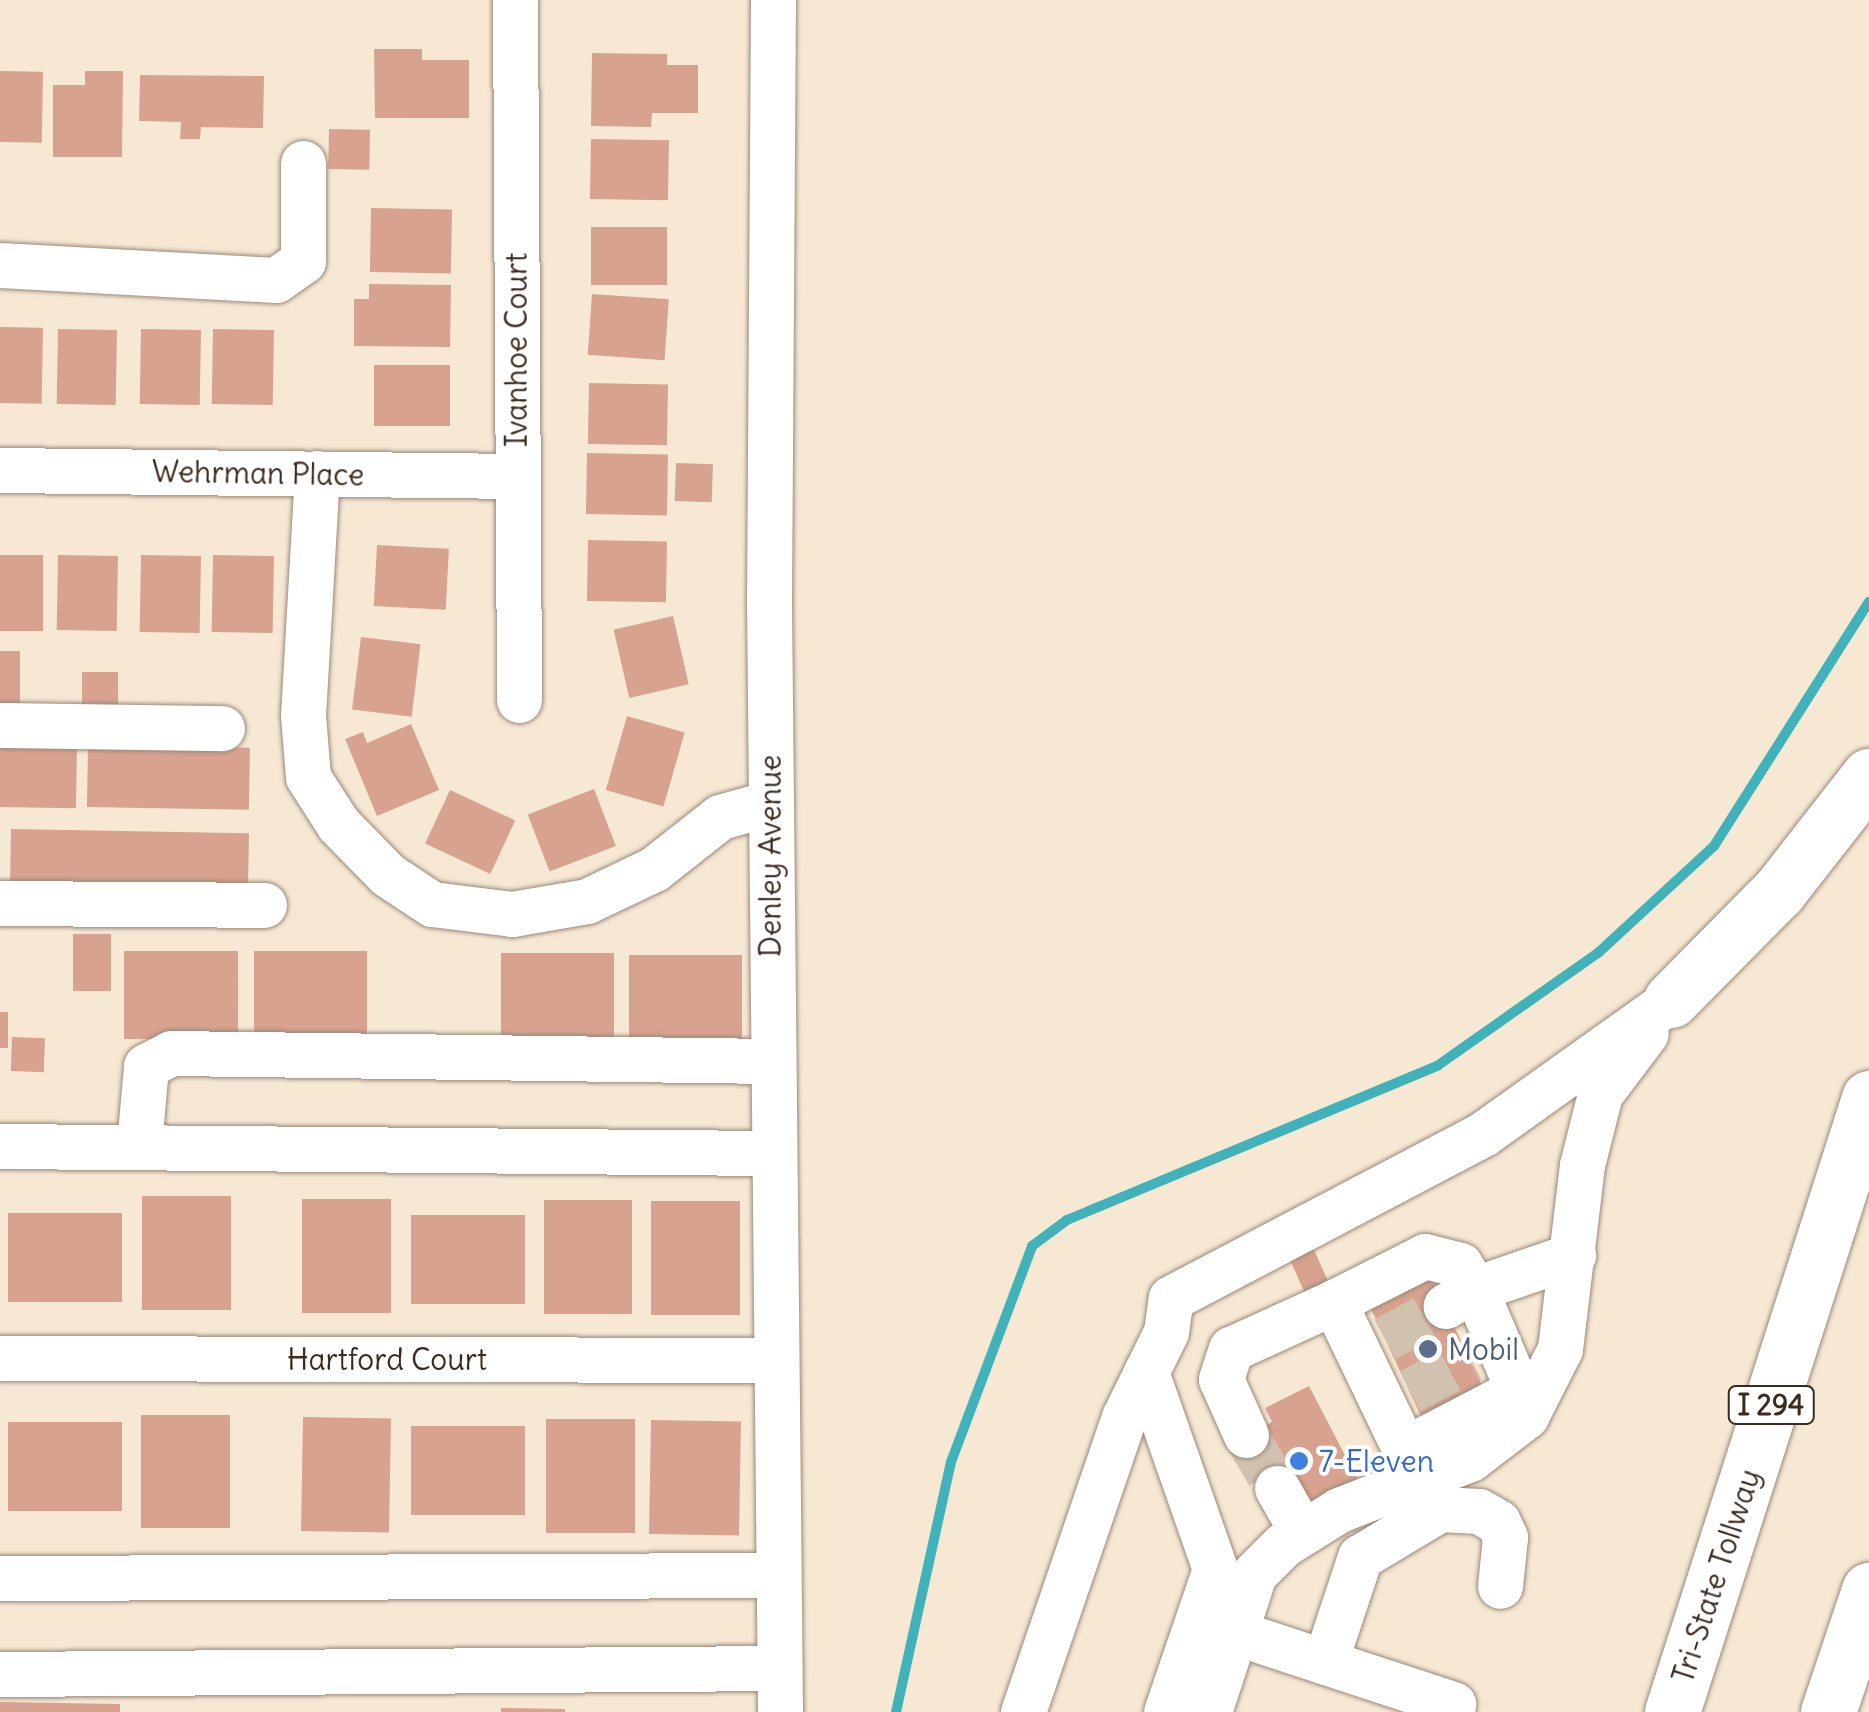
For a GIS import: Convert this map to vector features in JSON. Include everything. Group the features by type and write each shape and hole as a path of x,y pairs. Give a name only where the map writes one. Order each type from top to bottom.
{"highway":[{"path":"1671,1000 1779,890 1869,776"},
{"name":"Tri-State Tollway","path":"1672,1712 1869,1098"},
{"path":"1828,1712 1869,1590"}],"street":[{"name":"Ivanhoe Court","path":"515,0 518,700"},
{"name":"Denley Avenue","path":"773,0 770,803 779,1690"},
{"path":"0,265 276,280 302,261 303,163"},
{"name":"Wehrman Place","path":"0,470 516,476"},
{"path":"316,473 304,715 308,776 338,824 388,875 432,904 512,914 588,901 654,869 720,818 770,803"},
{"path":"0,726 222,728"},
{"path":"0,903 264,905"},
{"path":"1413,1465 1470,1459 1526,1416 1560,1348 1582,1165 1600,1094 1671,1000"},
{"path":"1023,1712 1124,1417 1166,1332 1172,1298 1483,1134 1671,1000"},
{"path":"139,1146 146,1066 170,1054 772,1061"},
{"path":"0,1146 772,1153"},
{"path":"1460,1298 1572,1255"},
{"path":"1209,1712 1254,1574 1302,1532 1413,1465 1518,1390 1486,1351 1460,1298 1460,1265 1425,1256 1232,1349 1220,1379 1246,1435"},
{"path":"1334,1302 1372,1346 1395,1397 1413,1465"},
{"name":"Hartford Court","path":"0,1358 774,1360"},
{"path":"1146,1372 1215,1569 1166,1712"},
{"path":"1277,1488 1302,1532"},
{"path":"1325,1662 1360,1557 1440,1509 1479,1511 1498,1522 1505,1537 1500,1586"},
{"path":"0,1578 778,1576"},
{"path":"1234,1632 1454,1704"},
{"path":"0,1674 779,1690"}],"building":[{"path":"374,49 422,49 422,60 469,60 469,118 375,118"},
{"path":"592,53 667,54 667,65 698,65 698,113 652,113 651,127 591,126"},
{"path":"0,71 43,72 42,143 0,142"},
{"path":"85,71 123,71 122,157 53,157 53,85 85,85"},
{"path":"140,75 264,76 263,128 201,127 200,139 180,139 181,122 139,121"},
{"path":"329,129 370,130 369,170 328,169"},
{"path":"591,139 669,140 668,200 590,199"},
{"path":"371,208 452,209 451,273 370,272"},
{"path":"591,227 667,227 667,285 591,285"},
{"path":"369,284 451,285 450,347 354,346 354,299 369,299"},
{"path":"592,294 669,299 665,360 588,355"},
{"path":"0,327 43,328 42,404 0,403"},
{"path":"58,329 117,330 116,405 57,404"},
{"path":"141,329 201,330 200,405 140,404"},
{"path":"213,329 274,330 273,405 212,404"},
{"path":"374,365 450,365 450,426 374,426"},
{"path":"589,383 668,384 667,445 588,444"},
{"path":"587,453 668,454 667,515 586,514"},
{"path":"676,463 713,464 712,502 675,501"},
{"path":"588,540 667,541 666,602 587,601"},
{"path":"377,545 449,549 446,610 374,606"},
{"path":"0,555 43,555 43,631 0,631"},
{"path":"58,555 118,556 117,631 57,630"},
{"path":"141,555 201,556 200,633 140,632"},
{"path":"213,555 274,556 273,633 212,632"},
{"path":"673,616 689,684 629,698 614,630"},
{"path":"361,637 421,644 412,717 352,709"},
{"path":"0,651 20,651 20,707 0,707"},
{"path":"82,672 118,672 118,709 82,709"},
{"path":"627,716 685,733 663,807 606,790"},
{"path":"411,724 439,790 377,816 345,739 363,732 367,743"},
{"path":"88,745 250,748 249,810 87,807"},
{"path":"0,746 77,747 76,808 0,807"},
{"path":"594,789 616,846 550,871 528,814"},
{"path":"450,790 515,820 490,874 425,843"},
{"path":"11,829 249,833 248,894 10,890"},
{"path":"73,934 111,934 111,991 73,991"},
{"path":"124,951 238,951 238,1039 124,1039"},
{"path":"254,951 367,951 367,1040 254,1040"},
{"path":"501,953 614,953 614,1042 501,1042"},
{"path":"629,955 742,955 742,1044 629,1044"},
{"path":"0,1012 8,1012 8,1048 0,1048"},
{"path":"12,1037 45,1038 44,1072 11,1071"},
{"path":"142,1196 231,1196 231,1310 142,1310"},
{"path":"302,1199 391,1199 391,1313 302,1313"},
{"path":"544,1200 632,1200 632,1314 544,1314"},
{"path":"651,1201 740,1201 740,1315 651,1315"},
{"path":"8,1213 122,1213 122,1302 8,1302"},
{"path":"411,1215 525,1215 525,1304 411,1304"},
{"path":"1307,1234 1328,1282 1304,1292 1283,1245"},
{"name":"Mobil","path":"1427,1268 1485,1393 1424,1422 1365,1297"},
{"name":"7-Eleven","path":"1309,1386 1361,1486 1303,1515 1267,1493 1239,1439 1272,1422 1265,1408"},
{"path":"141,1415 230,1415 230,1528 141,1528"},
{"path":"303,1417 391,1419 389,1533 301,1531"},
{"path":"546,1419 635,1419 635,1533 546,1533"},
{"path":"651,1420 741,1422 739,1536 649,1534"},
{"path":"8,1422 122,1422 122,1511 8,1511"},
{"path":"411,1426 525,1426 525,1515 411,1515"},
{"path":"0,1702 120,1704 120,1712 0,1712"},
{"path":"501,1708 565,1709 565,1712 501,1712"}],"waterway":[{"path":"896,1712 951,1462 1032,1246 1067,1220 1437,1066 1598,953 1714,846 1869,602"}],"tunnel":[{"path":"1385,1339 1445,1306"},
{"path":"1410,1391 1471,1359"},
{"path":"1246,1435 1277,1488"}],"place":[{"name":"Mobil","path":"1428,1349"},
{"name":"7-Eleven","path":"1299,1461"}]}
